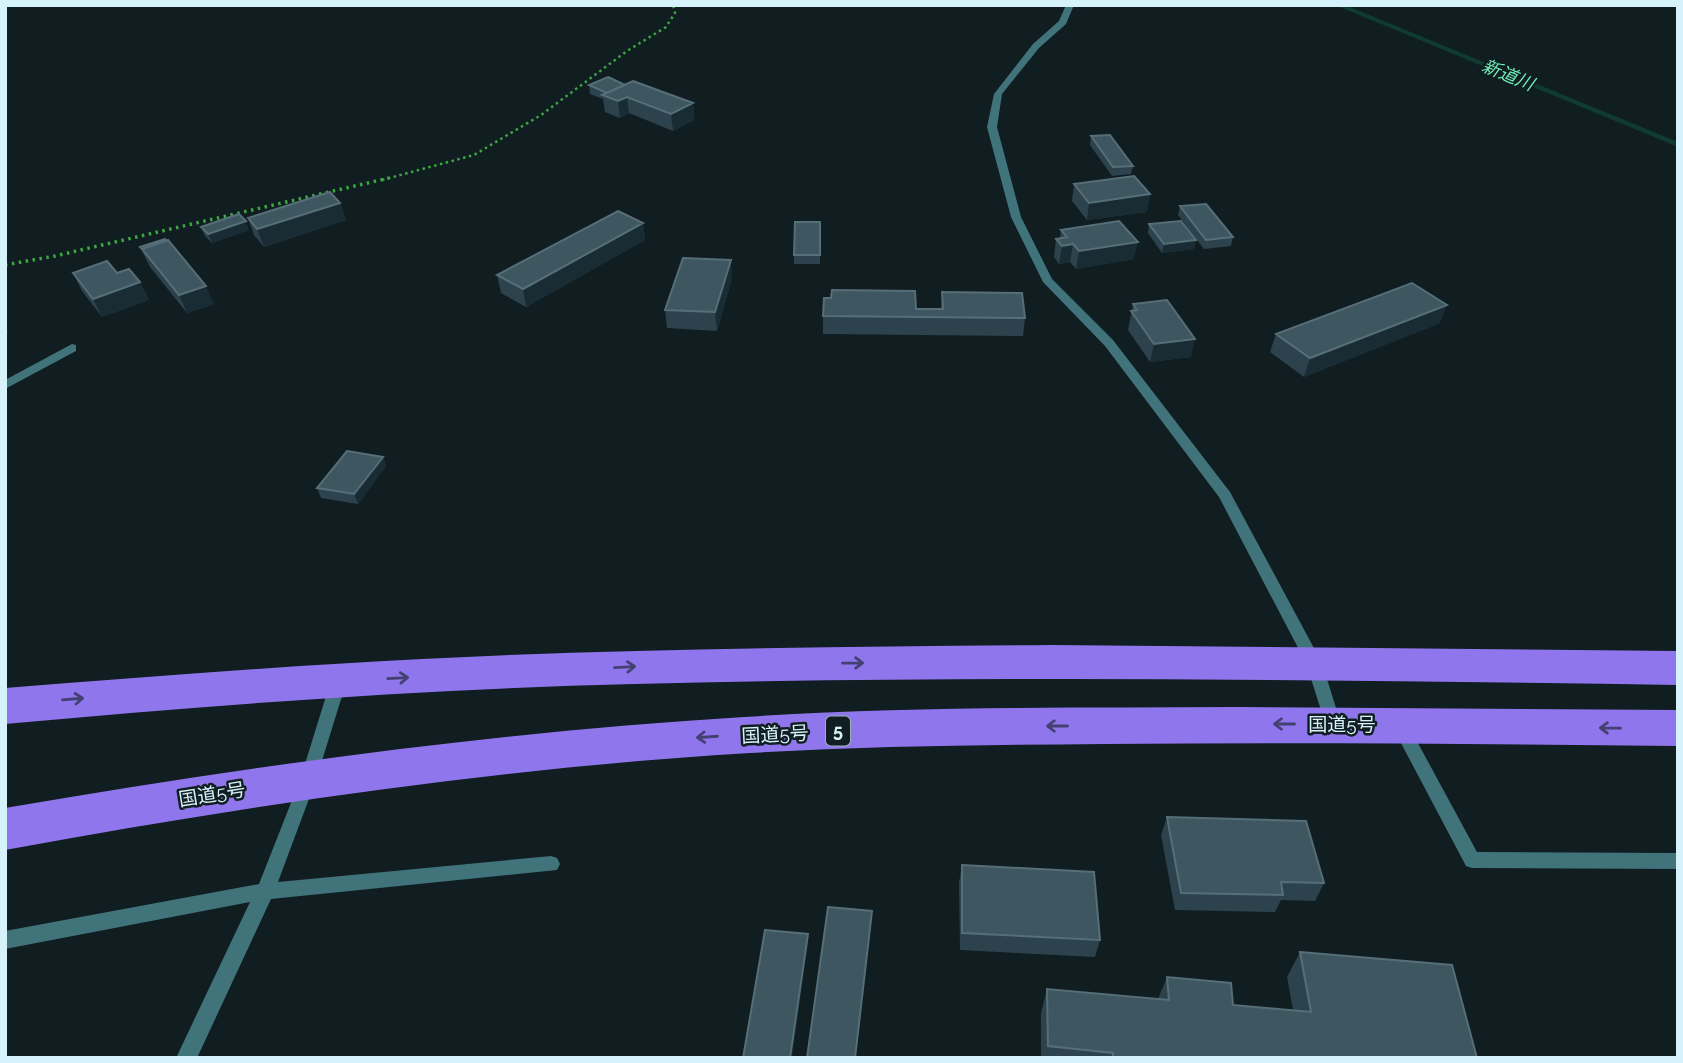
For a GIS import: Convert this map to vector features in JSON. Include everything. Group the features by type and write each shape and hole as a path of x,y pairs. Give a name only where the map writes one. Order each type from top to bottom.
{"highway":[{"path":"5,706 339,680 684,664 1314,663 1678,668"},
{"name":"国道5号","path":"5,829 121,808 308,780 504,755 702,737 907,727 1333,724 1678,729"}],"street":[{"path":"1070,5 1063,22 1036,46 998,94 992,127 1016,217 1047,280 1109,343 1224,495 1314,663 1333,724"},
{"path":"5,386 72,348"},
{"path":"186,1058 265,891 308,780 339,680"},
{"path":"1399,725 1472,860 1678,861"},
{"path":"5,940 265,891 551,864"}],"path":[{"path":"5,265 426,170 474,155 541,116 627,51 666,27 675,13 673,5"}],"building":[{"path":"608,77 625,85 607,93 589,85"},
{"path":"633,81 693,103 671,114 627,97 618,101 602,95"},
{"path":"1110,135 1133,166 1113,167 1091,136"},
{"path":"1134,176 1150,194 1089,203 1074,184"},
{"path":"330,192 340,203 257,229 248,218"},
{"path":"1206,204 1233,237 1206,240 1180,206"},
{"path":"618,211 643,223 523,289 497,275"},
{"path":"239,214 246,221 208,234 201,227"},
{"path":"1119,221 1138,242 1079,251 1073,244 1062,246 1056,239 1067,237 1061,230"},
{"path":"1181,221 1196,240 1164,244 1149,224"},
{"path":"795,222 820,222 820,255 794,255"},
{"path":"165,239 166,241 142,249 140,247"},
{"path":"168,240 206,286 179,295 142,249"},
{"path":"683,258 731,260 715,312 665,310"},
{"path":"107,261 117,273 129,269 140,282 93,299 73,273"},
{"path":"1412,283 1447,305 1310,358 1276,334"},
{"path":"832,290 915,291 916,309 943,309 942,292 1022,293 1025,318 823,316 824,298 831,298"},
{"path":"1167,300 1195,339 1154,344 1131,311 1137,310 1133,304"},
{"path":"347,451 383,457 354,494 317,488"},
{"path":"1167,817 1306,821 1324,883 1281,882 1283,895 1181,893"},
{"path":"962,865 1094,872 1100,940 962,933"},
{"path":"828,907 872,911 855,1058 807,1058"},
{"path":"765,930 808,934 790,1058 743,1058"},
{"path":"1300,952 1452,965 1477,1058 1113,1058 1113,1053 1048,1046 1047,989 1169,1000 1167,977 1231,983 1233,1005 1311,1012"}],"waterway":[{"name":"新道川","path":"1338,5 1678,145"}]}
